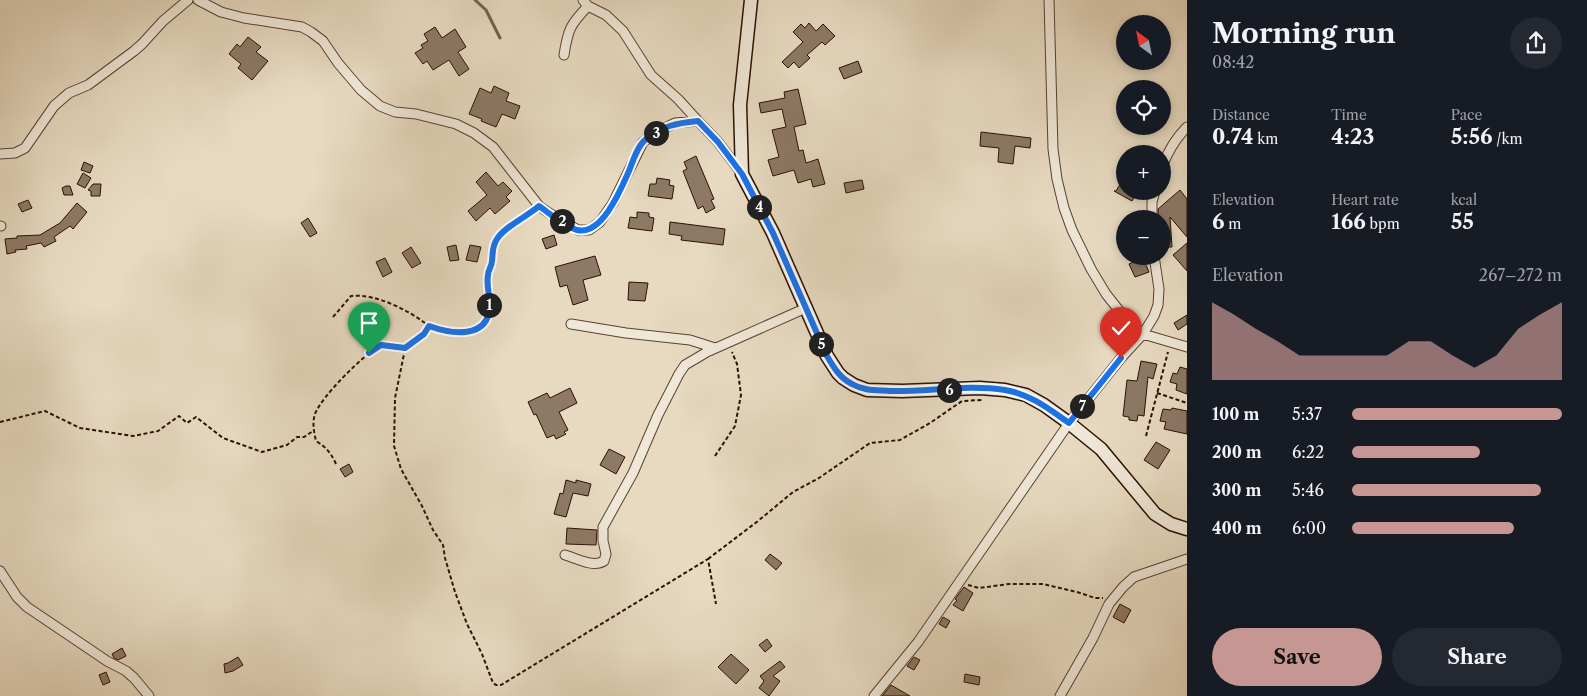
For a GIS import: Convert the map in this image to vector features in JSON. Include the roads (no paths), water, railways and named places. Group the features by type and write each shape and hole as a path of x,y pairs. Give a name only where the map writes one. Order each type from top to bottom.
{"street":[{"path":"0,154 15,153 25,148 59,101 69,93 88,85 134,51 149,38 163,21 188,0"},
{"path":"198,0 221,12 244,18 302,27 311,32 324,41 338,63 361,90 380,106 394,112 416,114 456,124 474,133 493,148 539,206 578,230 589,230 600,222 613,203 643,142 659,131 675,124 698,121"},
{"path":"742,174 740,104 751,0"},
{"path":"1049,0 1053,149 1057,179 1064,208 1077,242 1106,294 1121,314 1142,334 1187,347"},
{"path":"564,55 567,35 586,3 606,15 623,32 651,74 678,99 718,142 742,174 773,233 829,361 838,373 854,385 867,390 902,391 980,388 1005,390 1026,395 1069,423 1101,450 1155,514 1171,524 1187,529"},
{"path":"1171,147 1187,127"},
{"path":"874,696 918,642 1069,423 1142,334 1154,316 1158,304 1155,265"},
{"path":"564,555 594,564 604,561 606,554 603,541 603,527 633,473 658,416 685,365 715,348 806,308"},
{"path":"571,324 626,333 690,340 715,348"},
{"path":"1060,696 1112,600 1123,586 1134,577 1187,559"},
{"path":"0,570 17,597 27,607 107,661 126,670 149,696"}],"waterway":[{"path":"475,0 486,10 500,38"}]}
